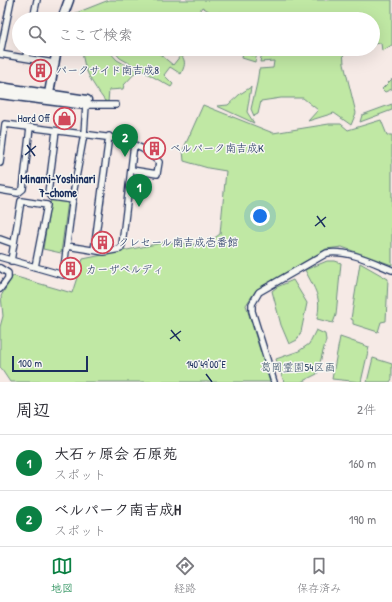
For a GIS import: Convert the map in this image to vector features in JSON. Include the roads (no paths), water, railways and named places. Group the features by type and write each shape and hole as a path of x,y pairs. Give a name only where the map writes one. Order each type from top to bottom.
{"street":[{"path":"11,0 0,54 12,56"},
{"path":"34,12 37,0"},
{"path":"66,12 68,0"},
{"path":"13,56 54,63"},
{"path":"48,97 56,56"},
{"path":"0,87 86,104 116,105"},
{"path":"0,94 48,97"},
{"path":"0,257 63,275 84,134 86,104"},
{"path":"0,163 5,124 109,136 121,139 144,149 159,162 157,174 132,170"},
{"path":"0,190 18,193 23,189 30,128"},
{"path":"56,131 48,193 51,197 73,200"},
{"path":"94,250 109,136"},
{"path":"67,246 104,252 120,249 122,245 134,144"},
{"path":"11,261 20,201 47,205 35,266"},
{"path":"0,239 14,244"},
{"path":"274,382 252,311 252,304 258,292 327,252 336,251 355,256 392,270"},
{"path":"0,268 8,273 8,278 0,289"}],"place":[{"name":"パークサイド南吉成8","path":"41,70"},
{"name":"Hard Off","path":"65,118"},
{"name":"ベルパーク南吉成K","path":"155,148"},
{"name":"ベルパーク南吉成H","path":"125,157"},
{"name":"大石ヶ原会 石原苑","path":"139,207"},
{"name":"クレセール南吉成壱番館","path":"103,242"},
{"name":"カーザベルディ","path":"71,269"}],"district":[{"name":"Minami-Yoshinari 7-chome","path":"58,185"}],"park label":[{"name":"葛岡霊園54区画","path":"298,367"}]}
